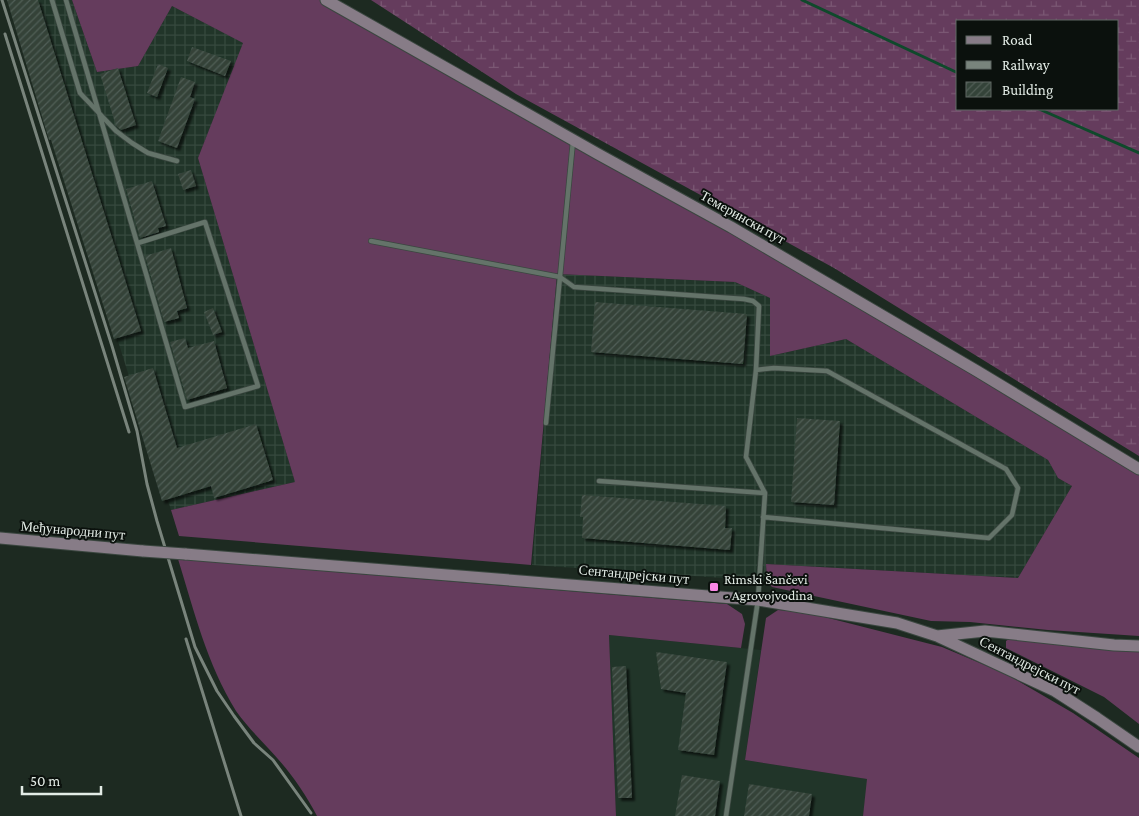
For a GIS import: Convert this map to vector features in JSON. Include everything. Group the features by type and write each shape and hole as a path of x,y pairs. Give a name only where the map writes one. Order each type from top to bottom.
{"main road":[{"name":"Темерински пут","path":"326,0 816,276 1139,469"},
{"name":"Међународни пут","path":"0,538 143,552 185,554"},
{"name":"Сентандрејски пут","path":"185,554 758,600 897,623 937,636 1055,691 1139,747"},
{"path":"937,636 995,631 1114,645 1139,646"}],"lane":[{"path":"52,0 80,93 116,131 132,143 148,153 177,161"},
{"path":"66,0 185,407 258,386 205,222 138,244"},
{"path":"546,423 573,140"},
{"path":"371,241 560,277 574,287 744,298 753,301 759,306 756,370 746,457 765,493 758,600 726,816"},
{"path":"756,370 774,368 827,371 1006,469 1018,488 1012,515 989,538 763,517"},
{"path":"599,481 765,493"}],"shaded area":[{"path":"11,0 72,0 97,72 138,66 172,6 244,43 198,158 295,482 171,510"},
{"path":"557,274 735,282 770,298 770,356 846,339 1048,460 1058,478 1072,486 1018,578 766,564 767,581 532,565"},
{"path":"609,635 761,650 745,760 868,779 863,816 616,816"}],"green space":[{"path":"72,0 326,0 366,21 1139,469 1139,636 1048,630 970,622 931,621 772,587 767,581 766,564 1018,578 1072,486 1058,478 1048,460 846,339 770,356 770,298 735,282 557,274 531,565 179,536 171,510 295,482 198,158 243,43 172,6 138,66 97,72"},
{"path":"371,0 1139,0 1139,456 834,268 516,94"},
{"path":"178,559 727,604 742,614 745,624 741,648 609,635 616,816 317,816 295,780 236,711 226,693 202,637"},
{"path":"778,610 805,612 942,647 1006,674 1073,713 1139,758 1139,816 863,816 867,779 745,760 766,618"},
{"path":"1012,637 1139,649 1139,724 1104,697 1006,648 1006,641"}],"building":[{"path":"7,0 38,0 141,331 114,339 51,140 49,140"},
{"path":"192,47 231,61 225,76 187,61"},
{"path":"158,64 168,68 157,97 147,93"},
{"path":"118,68 136,125 121,130 116,126 100,74"},
{"path":"181,77 195,82 190,97 195,99 177,148 158,141"},
{"path":"191,170 196,186 183,190 178,174"},
{"path":"152,181 166,226 158,228 159,232 140,238 126,189"},
{"path":"171,248 187,308 177,311 179,318 164,322 145,256"},
{"path":"595,302 747,314 743,364 591,352"},
{"path":"213,308 222,332 213,335 204,312"},
{"path":"185,338 188,348 214,341 227,388 187,400 170,342"},
{"path":"153,368 177,448 256,424 273,480 214,498 211,486 162,501 124,377"},
{"path":"797,418 840,421 834,505 791,502"},
{"path":"582,495 726,506 725,528 732,528 730,550 582,538 583,517 580,517"},
{"path":"656,652 727,662 714,755 678,750 686,693 661,689"},
{"path":"626,666 632,798 618,798 612,667"},
{"path":"682,775 720,781 715,816 675,816"},
{"path":"749,784 812,794 809,816 744,816"}],"waterway":[{"path":"802,0 956,72"},
{"path":"1041,110 1139,153"}],"railway":[{"path":"2,0 112,346 137,431 147,484 157,521 195,647 217,691 234,716 254,743 273,760 311,813"},
{"path":"5,34 129,432"},
{"path":"186,639 241,816"}],"place":[{"name":"Rimski Šančevi - Agrovojvodina","path":"714,587"}]}
